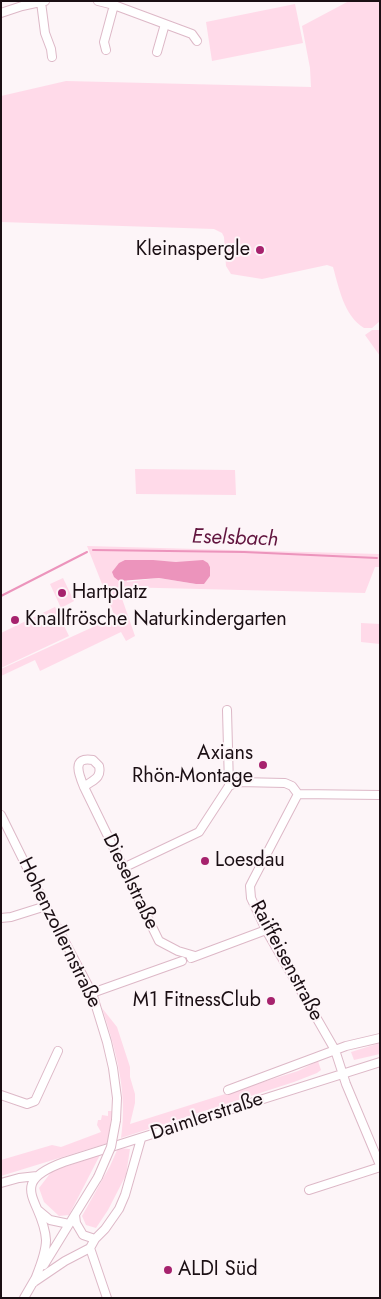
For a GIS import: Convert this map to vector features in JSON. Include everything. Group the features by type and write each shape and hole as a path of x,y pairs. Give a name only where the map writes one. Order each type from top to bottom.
{"street":[{"path":"98,1 114,5 192,34 197,40"},
{"path":"1,13 22,4 43,2 45,33 51,48 52,57"},
{"path":"106,50 104,42 114,5"},
{"path":"157,52 165,24"},
{"path":"123,868 199,832 228,786 227,710"},
{"path":"228,786 238,782 285,782 292,786 298,794 380,795"},
{"name":"Dieselstraße","path":"84,787 159,940 178,951 195,956"},
{"name":"Raiffeisenstraße","path":"298,794 250,886 251,898 266,930 334,1050 380,1166"},
{"name":"Hohenzollernstraße","path":"1,815 92,993 108,1042 117,1098 116,1120 111,1147 98,1177 24,1298"},
{"path":"1,918 11,917 46,906"},
{"path":"92,993 266,930"},
{"path":"228,1090 334,1050 380,1038"},
{"path":"2,1098 27,1104 35,1102 58,1051"},
{"name":"Daimlerstraße","path":"1,1183 36,1176 52,1167 380,1062"},
{"path":"34,1282 65,1261 90,1248 95,1239 105,1229 122,1202 130,1183 142,1138"},
{"path":"309,1190 380,1166"},
{"path":"34,1282 46,1242 44,1228 36,1209 31,1189 36,1176"},
{"path":"36,1209 50,1220 69,1224"},
{"path":"75,1215 76,1223 83,1235 95,1239"},
{"path":"90,1248 107,1298"}],"shaded area":[{"path":"349,1 380,1 380,321 372,328 364,328 357,323 347,309 333,267 327,265 262,279 231,274 226,266 224,237 222,233 214,229 1,222 1,96 66,81 311,87 310,68 302,26"},
{"path":"295,4 303,43 212,61 206,22"},
{"path":"372,330 380,330 380,356 365,335"},
{"path":"135,469 235,470 236,495 136,494"},
{"path":"87,546 379,554 380,551 380,567 375,567 365,593 118,587 135,636 126,641 121,632 40,671 35,660 1,676 1,669 115,617","holes":["125,560 208,563 210,576 196,584 159,578 127,582"]},
{"path":"125,560 176,562 203,560 210,567 210,576 204,584 159,578 119,581 112,572 119,563"},
{"name":"Hartplatz","path":"63,578 74,601 61,608 50,584"},
{"path":"55,607 69,636 1,668 1,633"},
{"path":"361,623 380,624 380,644 361,642"},
{"path":"102,1008 117,1027 130,1067 135,1103 130,1124 298,1071 318,1061 321,1070 294,1082 121,1138 123,1121 122,1088 112,1040"},
{"path":"380,1043 380,1054 354,1060 351,1052"},
{"path":"108,1111 112,1111 108,1143 1,1176 1,1160 52,1145 61,1147 101,1132 97,1125 98,1120 101,1120 102,1115 108,1116"},
{"path":"118,1148 130,1149 126,1175 108,1210 96,1228 86,1225 82,1216"},
{"path":"100,1155 69,1215 59,1216 44,1202 39,1188 52,1171"}],"waterway":[{"name":"Eselsbach","path":"93,550 244,552 377,558"},
{"name":"Eselsbach","path":"1,596 87,552"}],"place":[{"name":"Kleinaspergle","path":"260,250"},
{"name":"Hartplatz","path":"62,593"},
{"name":"Knallfrösche Naturkindergarten","path":"15,620"},
{"name":"Axians Rhön-Montage","path":"263,765"},
{"name":"Loesdau","path":"205,861"},
{"name":"M1 FitnessClub","path":"271,1001"},
{"name":"ALDI Süd","path":"168,1270"}]}
